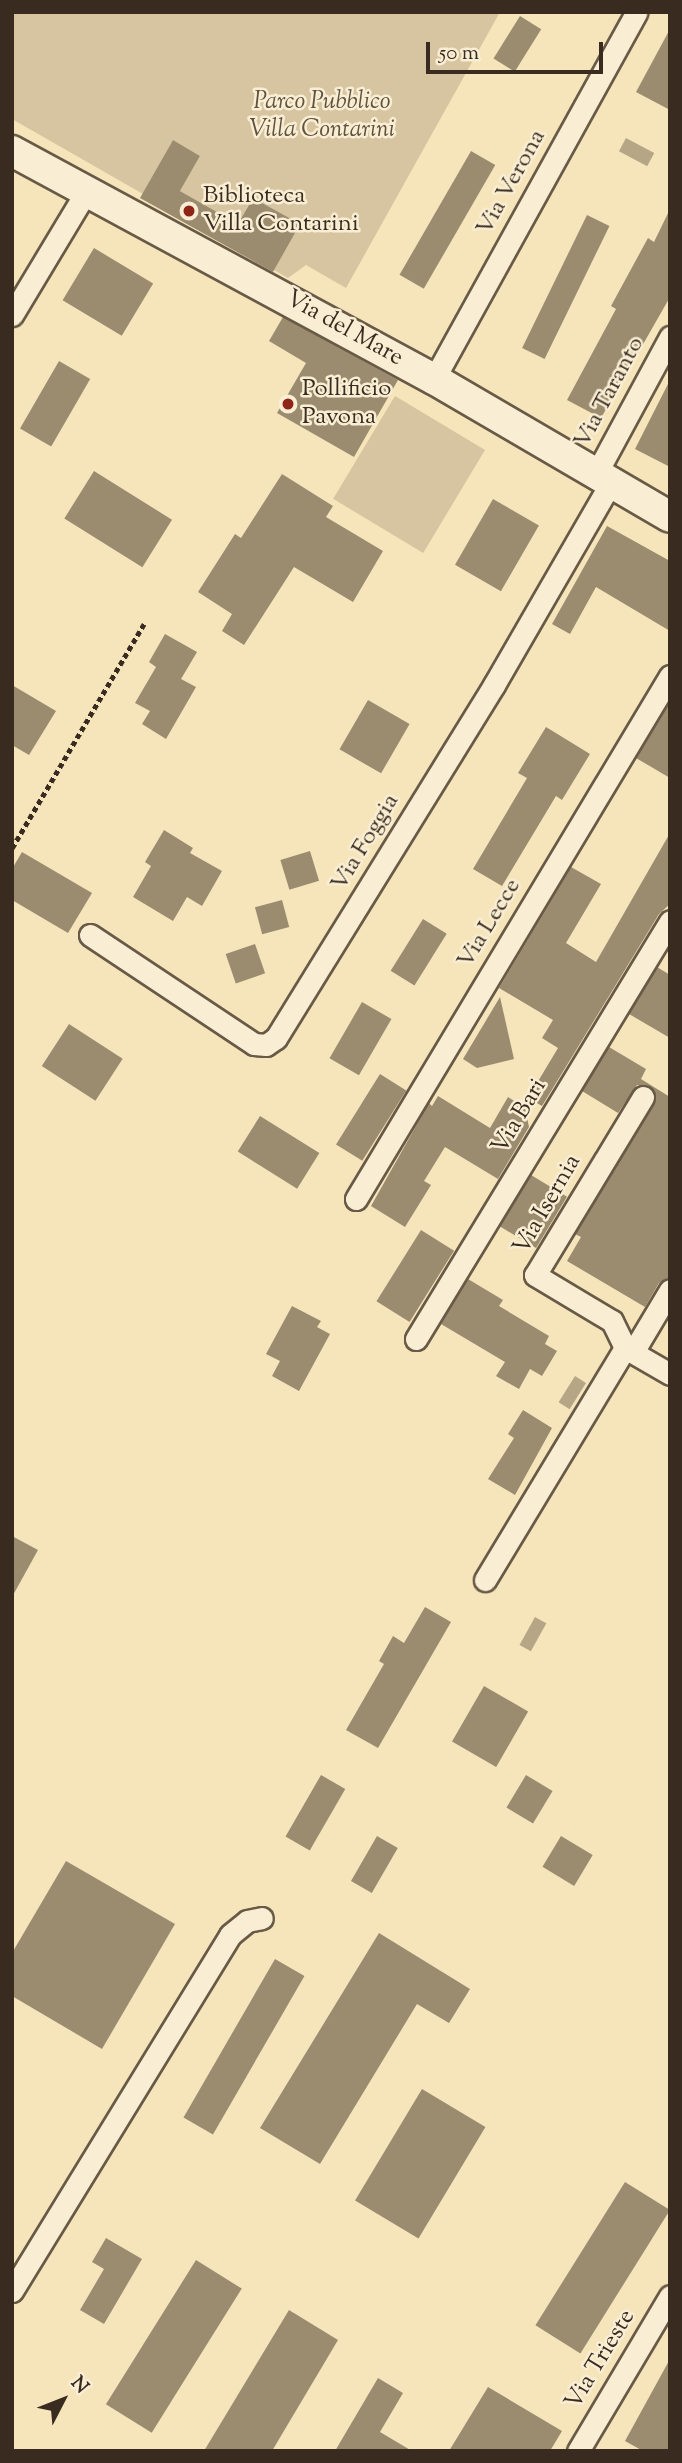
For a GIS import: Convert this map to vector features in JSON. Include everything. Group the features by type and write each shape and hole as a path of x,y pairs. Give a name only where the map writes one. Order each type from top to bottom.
{"main road":[{"name":"Via del Mare","path":"12,151 434,379 670,517"}],"street":[{"name":"Via Verona","path":"434,379 637,12"},
{"path":"12,316 86,192"},
{"name":"Via Taranto","path":"604,478 670,337"},
{"name":"Via Foggia","path":"90,935 254,1044 266,1045 276,1038 494,685 604,478"},
{"name":"Via Lecce","path":"356,1199 670,676"},
{"name":"Via Bari","path":"416,1339 670,921"},
{"name":"Via Isernia","path":"643,1097 535,1275 612,1321 629,1350 670,1374"},
{"path":"485,1580 629,1350 670,1290"},
{"path":"12,2291 230,1935 247,1921 262,1918"},
{"name":"Via Trieste","path":"578,2451 670,2296"}],"path":[{"path":"12,848 144,624"}],"green space":[{"name":"Parco Pubblico Villa Contarini","path":"12,12 500,12 346,288 306,265 288,278 274,270 299,224 253,198 238,224 180,191 200,156 173,140 143,194 12,119"},
{"path":"395,396 485,450 423,553 333,499"}],"shaded area":[{"path":"626,138 654,153 647,166 619,151"},
{"path":"575,1376 586,1383 570,1409 559,1402"},
{"path":"535,1617 546,1623 531,1651 519,1645"}],"building":[{"path":"520,16 541,29 515,72 494,58"},
{"path":"670,29 670,110 636,92"},
{"name":"Biblioteca Villa Contarini","path":"173,140 200,156 180,191 238,224 253,198 300,224 273,272 140,198"},
{"path":"471,151 495,165 424,289 400,275"},
{"path":"670,209 670,297 601,418 567,400 616,309 611,306 648,238 654,242"},
{"path":"587,215 609,226 545,359 522,348"},
{"path":"94,248 153,284 122,336 63,300"},
{"path":"283,317 398,380 354,457 277,413 306,363 269,341"},
{"path":"59,361 90,379 51,447 20,429"},
{"path":"670,380 670,467 635,449"},
{"path":"94,471 172,520 142,567 64,518"},
{"path":"282,474 333,506 326,517 383,551 353,602 294,567 244,645 222,631 232,614 198,592 235,534 241,538"},
{"path":"493,499 539,526 501,591 455,565"},
{"path":"607,526 670,561 670,631 596,587 570,634 552,624"},
{"path":"165,634 197,652 181,679 196,687 166,739 142,724 150,711 135,703 156,667 149,662"},
{"path":"12,685 56,711 29,755 12,745"},
{"path":"368,700 410,724 381,773 340,749"},
{"path":"670,702 670,778 636,758"},
{"path":"546,727 590,754 562,800 556,796 502,886 473,869 527,778 518,773"},
{"path":"164,830 193,848 190,853 222,871 202,906 187,897 173,921 133,897 151,866 145,862"},
{"path":"670,833 670,904 659,914 542,1106 528,1098 558,1048 542,1038 553,1020 499,988 571,867 601,884 566,943 596,962"},
{"path":"310,851 319,881 289,890 280,860"},
{"path":"22,852 92,893 68,933 12,900 12,869"},
{"path":"282,900 289,927 262,934 255,907"},
{"path":"423,919 447,934 414,986 391,971"},
{"path":"255,944 265,973 236,983 226,954"},
{"path":"657,967 670,975 670,1038 629,1014"},
{"path":"500,997 514,1059 477,1068 463,1059"},
{"path":"362,1002 391,1019 359,1075 330,1058"},
{"path":"69,1024 123,1059 95,1101 42,1066"},
{"path":"609,1047 646,1069 641,1079 670,1097 670,1277 659,1283 645,1307 567,1261 581,1237 575,1234 656,1098 650,1086 637,1085 618,1113 582,1091"},
{"path":"380,1074 406,1090 362,1161 336,1144"},
{"path":"438,1096 490,1128 508,1097 525,1108 529,1127 498,1179 445,1147 424,1181 431,1185 405,1227 371,1206 429,1103 432,1106"},
{"path":"260,1116 319,1153 297,1189 238,1152"},
{"path":"531,1175 567,1197 536,1248 500,1226"},
{"path":"421,1230 454,1251 410,1322 376,1301"},
{"path":"468,1279 503,1300 499,1306 549,1336 545,1344 557,1351 542,1376 530,1369 519,1389 496,1376 505,1362 441,1324"},
{"path":"292,1306 321,1321 317,1327 330,1334 299,1391 272,1376 280,1361 266,1354"},
{"path":"523,1410 552,1428 515,1495 488,1479 514,1438 508,1434"},
{"path":"12,1536 38,1550 12,1597"},
{"path":"425,1607 451,1622 378,1748 346,1730 384,1664 379,1661 393,1636 404,1643"},
{"path":"484,1686 528,1712 496,1767 452,1741"},
{"path":"321,1775 345,1789 310,1850 286,1836"},
{"path":"526,1775 553,1791 533,1824 506,1808"},
{"path":"377,1836 398,1848 372,1893 351,1881"},
{"path":"561,1836 593,1855 574,1886 542,1867"},
{"path":"66,1861 175,1924 102,2049 12,1996 12,1953"},
{"path":"379,1933 470,1989 449,2023 417,2004 320,2164 260,2128"},
{"path":"275,1959 304,1976 213,2134 184,2117"},
{"path":"422,2089 485,2127 418,2239 355,2200"},
{"path":"625,2182 670,2210 580,2353 535,2325"},
{"path":"106,2238 142,2259 104,2324 80,2310 104,2269 92,2262"},
{"path":"196,2260 242,2289 152,2433 106,2404"},
{"path":"289,2310 338,2340 272,2451 204,2451"},
{"path":"670,2359 670,2451 643,2451 625,2441"},
{"path":"378,2378 403,2393 380,2432 412,2451 335,2451"},
{"path":"488,2387 562,2431 550,2451 449,2451"}],"place":[{"name":"Biblioteca Villa Contarini","path":"189,211"},
{"name":"Pollificio Pavona","path":"288,404"}]}
